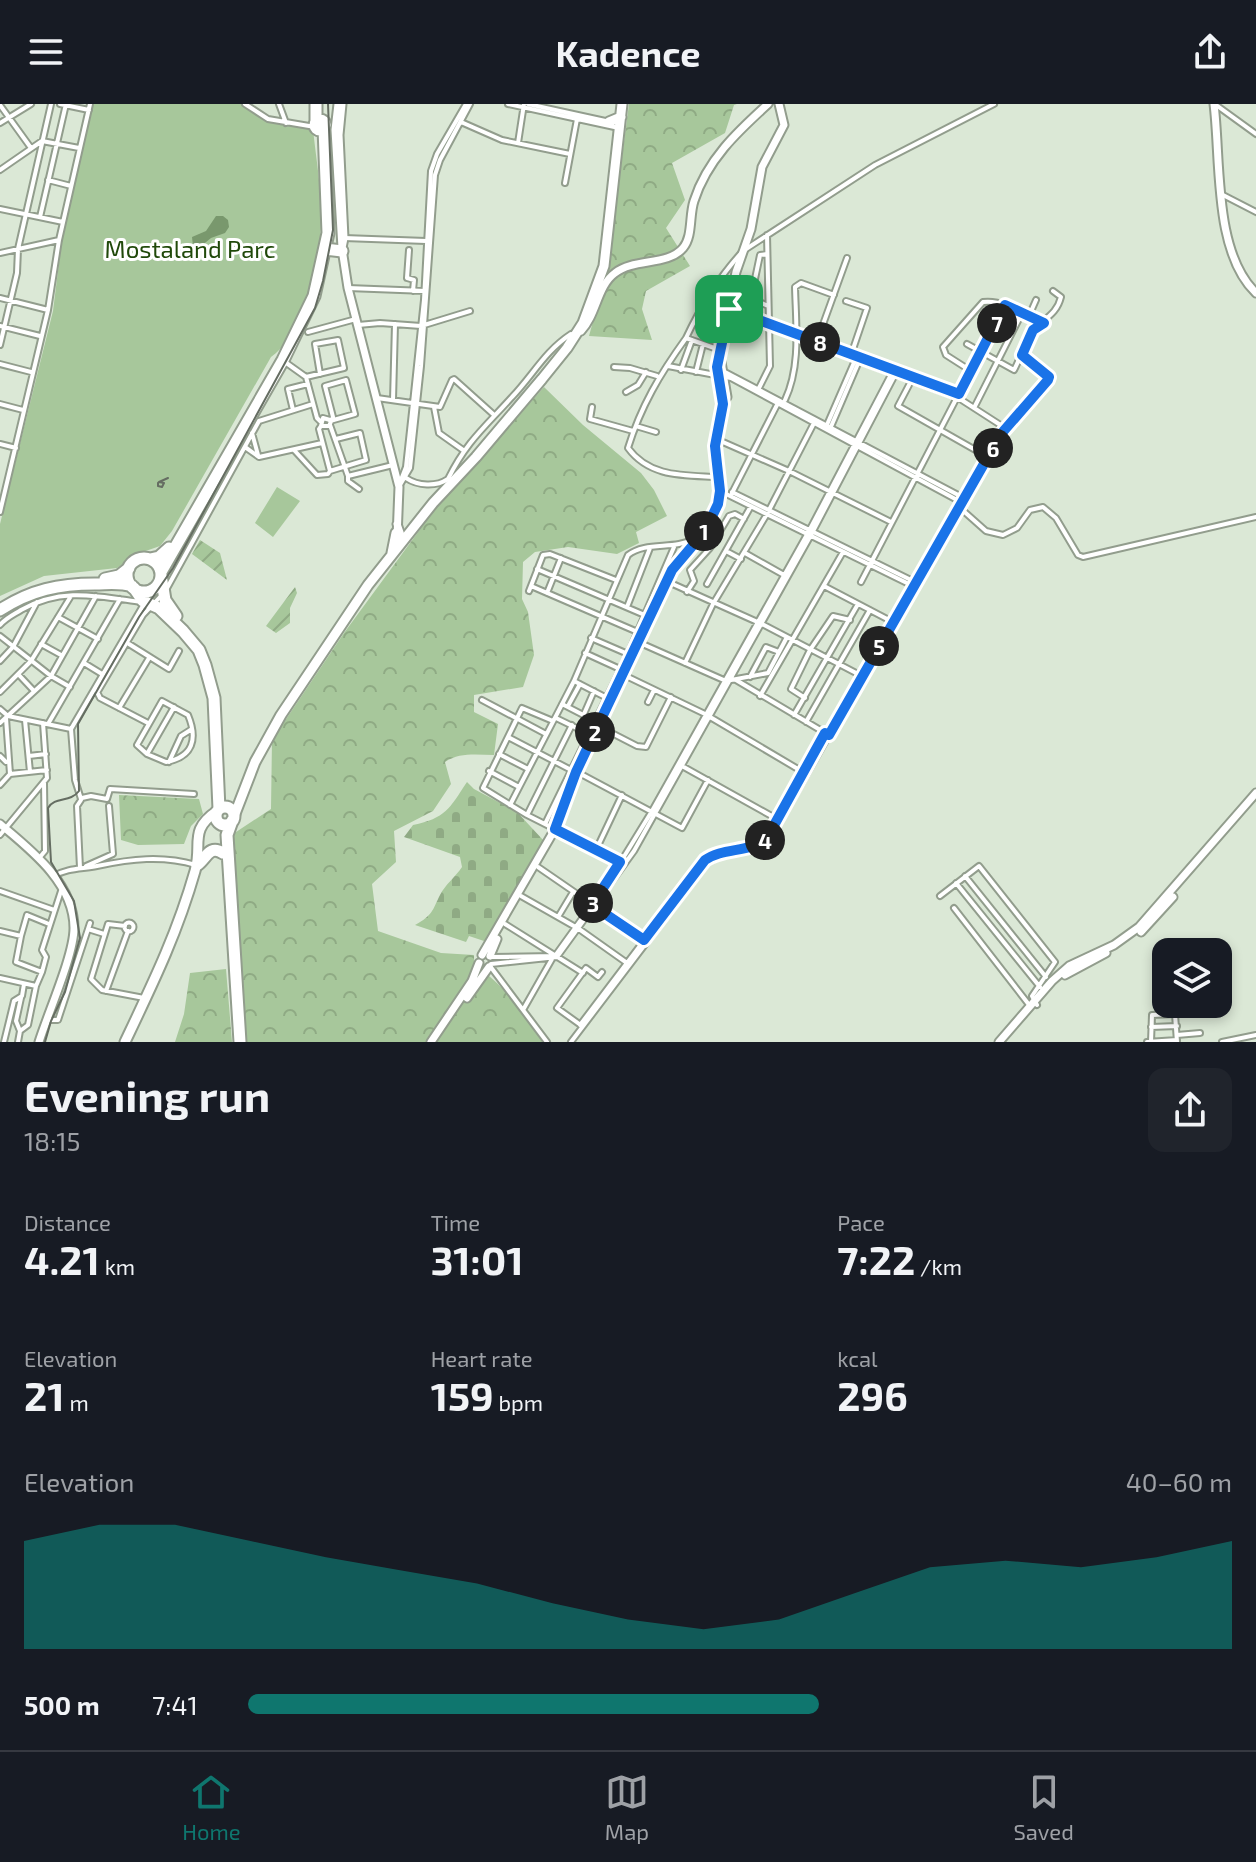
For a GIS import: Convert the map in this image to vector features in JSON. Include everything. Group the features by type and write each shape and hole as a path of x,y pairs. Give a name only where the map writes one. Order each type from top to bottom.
{"highway":[{"path":"0,603 52,580 114,578 136,560 159,557 170,547 300,320 315,275 324,233 317,125 319,104"},
{"path":"140,596 164,581 314,296 325,249 328,216 317,125"},
{"path":"325,249 342,250"},
{"path":"150,559 157,564 164,581 166,604 198,641 213,671 218,692 223,853 237,1042"},
{"path":"129,568 128,578 140,596"},
{"path":"0,610 33,592 56,585 117,583 169,617 199,650 211,683 227,835 237,1042"},
{"path":"197,865 209,852 216,850 223,853"}],"main road":[{"path":"363,594 400,536 476,457 542,379 573,336 595,294 604,266 616,126 622,104"},
{"path":"125,1042 168,952 197,865 197,838 201,826 224,815 242,799 255,762 281,715 392,553 400,536 412,529 438,498"}],"street":[{"path":"0,123 31,104"},
{"path":"0,345 17,273 25,215 51,104"},
{"path":"0,511 3,484 16,448 31,372 48,310 59,240 89,107 64,104 40,217"},
{"path":"279,104 286,123"},
{"path":"340,104 342,250"},
{"path":"340,104 335,140 342,250 348,288 399,487 400,536"},
{"path":"399,487 406,478 415,403 426,291 433,162 468,104"},
{"path":"508,104 525,105 616,126"},
{"path":"406,478 412,482 434,485 445,482 463,450 493,414 513,397 554,345 573,336 590,320 604,287 615,272 650,260 666,259 681,250 686,243 694,200 714,159 768,104"},
{"path":"720,374 730,311 751,229 762,167 784,125 779,104"},
{"path":"681,370 698,313 726,269 743,251 875,165 994,104"},
{"path":"1214,104 1256,134"},
{"path":"1214,104 1220,194 1229,245 1245,281 1256,293"},
{"path":"0,105 31,148"},
{"path":"247,105 264,117 286,123 317,125"},
{"path":"525,105 616,126"},
{"path":"518,143 525,105"},
{"path":"429,241 435,175 462,115"},
{"path":"565,183 577,119"},
{"path":"461,122 483,134 570,154"},
{"path":"0,170 42,141 80,148"},
{"path":"48,180 71,186"},
{"path":"1220,194 1256,212"},
{"path":"0,209 63,222"},
{"path":"759,388 770,366 767,235"},
{"path":"344,238 429,241"},
{"path":"0,253 59,240"},
{"path":"409,250 407,277 414,280 413,291"},
{"path":"767,254 760,255 751,298 768,306"},
{"path":"817,341 847,258"},
{"path":"488,961 556,830 592,735 676,563 702,534 752,454 794,377 795,287 809,285 834,295"},
{"path":"348,288 426,291"},
{"path":"967,344 1014,370 1033,330 1044,323 1061,299 1053,291"},
{"path":"0,298 48,310"},
{"path":"1029,316 1036,300"},
{"path":"828,428 855,357 867,308 846,301"},
{"path":"971,372 944,353 944,344 983,302 1005,305 1044,323"},
{"path":"861,582 1005,305"},
{"path":"308,332 357,322 423,325 470,311"},
{"path":"730,311 958,395 1004,427"},
{"path":"730,311 720,350 723,404 718,439 718,477 727,493 768,512"},
{"path":"974,408 1022,313"},
{"path":"393,400 395,324"},
{"path":"2,327 41,336"},
{"path":"796,335 855,357"},
{"path":"689,339 720,350"},
{"path":"689,339 658,376 628,448 637,460 651,468 680,476 718,477"},
{"path":"306,377 320,374 344,368 338,340 315,344 320,374"},
{"path":"696,372 703,344"},
{"path":"571,1042 709,860 761,846 769,840 1004,427 1048,380 1049,376 1022,355"},
{"path":"283,360 306,377 330,471"},
{"path":"0,364 31,372"},
{"path":"668,366 720,374 759,388 814,423 828,428"},
{"path":"614,367 658,376"},
{"path":"532,371 542,379"},
{"path":"626,392 638,385 646,372"},
{"path":"523,1010 555,957 634,851 810,533 894,372"},
{"path":"720,374 781,402 961,501 986,531 1003,535 1017,528 1030,510 1043,507 1056,518 1080,557 1256,517"},
{"path":"375,398 441,406 454,379 493,414"},
{"path":"320,423 325,428 333,417 325,386 346,380 355,414 330,422"},
{"path":"293,410 288,389 308,384"},
{"path":"909,385 898,406 987,456"},
{"path":"399,487 406,467 415,403"},
{"path":"0,404 23,410"},
{"path":"0,625 38,600 71,596 120,599 140,596 164,581 263,419 313,404"},
{"path":"434,407 439,433 463,450"},
{"path":"592,407 590,419 610,427 656,432"},
{"path":"320,423 324,417 330,422 348,481 359,489"},
{"path":"685,663 713,604 768,512 814,423"},
{"path":"252,433 259,457"},
{"path":"294,450 317,475 366,460 360,433 336,439"},
{"path":"718,439 891,522"},
{"path":"647,616 683,559 712,526 727,493 718,439"},
{"path":"245,447 259,457 323,443"},
{"path":"0,444 16,448"},
{"path":"348,476 393,465"},
{"path":"727,493 912,584"},
{"path":"707,584 751,506"},
{"path":"687,592 694,581 690,570 710,548 729,516 735,514 744,519"},
{"path":"810,533 870,563"},
{"path":"759,624 810,533"},
{"path":"565,705 628,555 633,551 686,543 702,534"},
{"path":"545,824 576,772 640,638 674,546"},
{"path":"627,607 650,548"},
{"path":"726,551 741,559"},
{"path":"760,696 843,551"},
{"path":"745,553 784,575"},
{"path":"616,580 550,554 543,555 530,589 601,616 685,663 728,681 768,673 787,637"},
{"path":"547,593 561,558"},
{"path":"537,569 647,616"},
{"path":"668,582 787,637 858,675"},
{"path":"824,586 890,623"},
{"path":"0,692 31,661 71,596"},
{"path":"0,723 51,676 96,596"},
{"path":"140,596 141,606 102,674 97,690 100,698 149,723"},
{"path":"83,868 79,817 81,799 76,785 71,729 97,690 140,596"},
{"path":"2,829 47,778 45,723 70,687 120,599"},
{"path":"0,661 13,647 38,600"},
{"path":"794,715 858,604"},
{"path":"806,722 870,610"},
{"path":"805,698 792,686 810,650 833,616 850,620"},
{"path":"57,617 98,639"},
{"path":"629,964 705,860 717,853 762,842 890,623"},
{"path":"0,636 70,687"},
{"path":"591,638 628,654"},
{"path":"600,724 607,698 623,672 628,654 640,638"},
{"path":"41,644 61,655"},
{"path":"129,644 169,669 179,651"},
{"path":"750,677 766,647 779,652"},
{"path":"585,653 707,716 804,772"},
{"path":"119,708 149,657"},
{"path":"84,663 102,674"},
{"path":"18,674 34,691"},
{"path":"736,680 827,734"},
{"path":"574,681 607,698"},
{"path":"510,805 554,719 580,684"},
{"path":"648,702 654,689"},
{"path":"584,714 594,691"},
{"path":"565,705 637,746 646,747 671,697"},
{"path":"482,700 546,734"},
{"path":"162,701 188,715 194,739 190,750 169,762 147,754 137,747 137,743 149,723 162,701"},
{"path":"147,754 174,706"},
{"path":"592,735 522,708 483,788 527,815 620,862"},
{"path":"0,709 7,717 10,774"},
{"path":"593,906 682,766 707,716"},
{"path":"7,717 71,729"},
{"path":"25,720 30,772"},
{"path":"527,815 572,725"},
{"path":"169,762 181,736 193,729"},
{"path":"508,737 682,828 708,780"},
{"path":"29,756 46,754"},
{"path":"499,754 528,769"},
{"path":"0,756 6,762"},
{"path":"682,766 777,819"},
{"path":"0,785 10,774 47,770"},
{"path":"489,771 519,787"},
{"path":"39,858 45,851 44,783"},
{"path":"81,799 91,796 107,799 110,789 194,794"},
{"path":"1001,1042 1069,966 1124,939 1139,927 1256,793"},
{"path":"596,850 622,795"},
{"path":"1033,1004 1073,969 1124,944 1141,932 1256,799"},
{"path":"83,868 113,854 109,806"},
{"path":"2,829 39,858 53,875 74,922 72,940 39,1042"},
{"path":"2,829 53,875"},
{"path":"433,1042 488,961 556,830"},
{"path":"53,875 118,860 170,859 197,865"},
{"path":"940,896 979,866 1055,962 1032,996 1033,1004"},
{"path":"538,867 644,940"},
{"path":"965,876 1046,977"},
{"path":"956,883 1040,987"},
{"path":"0,891 55,911"},
{"path":"558,917 573,892"},
{"path":"521,896 577,928 629,964"},
{"path":"20,1031 28,1025 46,957 42,950 55,911 63,898"},
{"path":"954,908 1033,1004"},
{"path":"42,972 16,962 27,915 50,924"},
{"path":"106,991 126,929 109,923 91,979 95,986 106,991 146,999"},
{"path":"505,924 583,973"},
{"path":"46,1019 58,1020 89,926 104,934"},
{"path":"0,931 21,936"},
{"path":"488,961 555,957"},
{"path":"488,961 547,1042"},
{"path":"582,1026 557,1008 586,968 598,977 602,972"},
{"path":"0,978 36,986"},
{"path":"18,1042 20,1031 16,1021 24,984"},
{"path":"4,1042 14,1001 22,996"},
{"path":"1177,1039 1175,1014 1153,1014 1149,1042 1177,1039 1200,1033"},
{"path":"1151,1027 1177,1026"},
{"path":"1222,1042 1256,1035"}],"green space":[{"name":"Mostaland Parc","path":"93,104 242,104 266,119 313,129 321,210 318,255 308,295 293,332 271,357 172,531 160,546 137,554 117,568 44,576 0,596 0,524 53,311 62,239"},
{"path":"629,104 737,104 725,133 672,163 685,200 666,228 690,266 646,291 642,309 652,340 589,336 607,270"},
{"path":"544,387 583,425 641,473 667,516 636,532 639,543 617,554 568,547 535,552 523,562 522,599 528,612 534,655 523,687 474,695 474,712 498,724 494,755 463,755 445,762 451,784 433,811 394,831 396,862 372,884 378,931 441,953 474,955 474,966 504,990 543,1042 245,1042 233,834 271,809 272,740 344,633 435,509"},
{"path":"277,487 300,501 273,537 255,523"},
{"path":"200,540 220,553 227,580 192,554"},
{"path":"295,587 297,593 290,608 290,623 276,633 266,626"},
{"path":"467,782 474,789 517,812 544,841 487,942 469,936 466,942 415,925 431,912 442,891 462,867 460,857 404,837 413,825 446,811"},
{"path":"119,795 199,799 203,814 191,826 184,844 138,845 121,840"},
{"path":"226,969 232,1042 175,1042 184,1014 190,973"}],"shaded area":[{"path":"216,216 228,220 229,227 225,233 211,238 200,247 193,246 192,237 206,231"}],"tram line":[{"path":"45,1042 65,992 80,938 74,901 51,862 48,808 79,791 78,724 139,617 173,568 315,308 333,230 328,104"},
{"path":"159,482 164,483 162,487 158,483 159,482 168,478"}],"route":[{"path":"1005,305 1044,323 1033,330 1022,355 1042,369 1049,379 1001,434 829,735 825,733 767,838 759,844 717,853 705,860 644,940 592,905 620,862 555,829 566,794 672,570 705,531 718,504 720,491 715,446 723,404 717,367 729,309 959,394 1005,305"}]}
